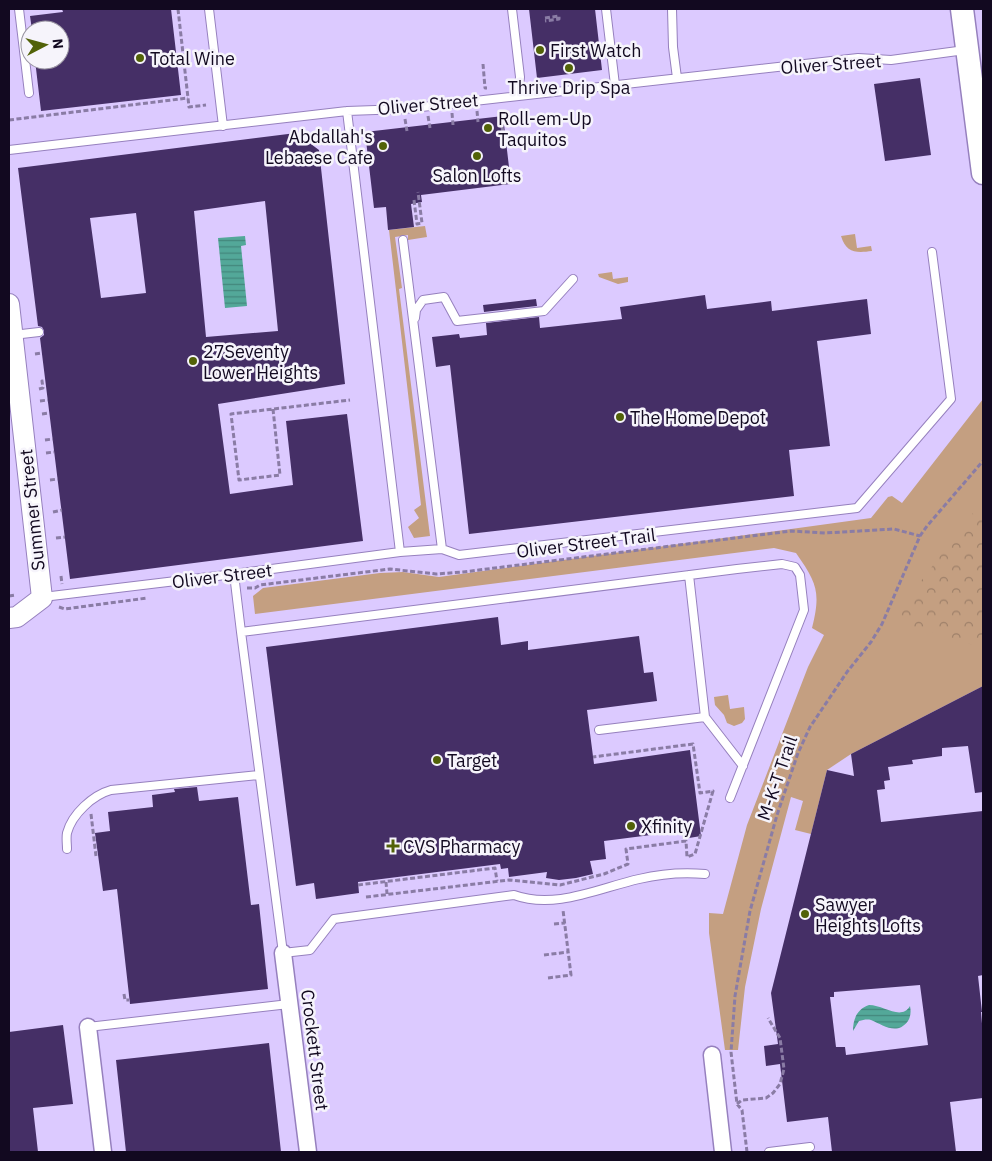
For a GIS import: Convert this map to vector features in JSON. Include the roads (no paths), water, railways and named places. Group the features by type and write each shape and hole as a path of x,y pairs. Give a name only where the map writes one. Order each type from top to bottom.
{"main road":[{"path":"962,9 983,173"}],"street":[{"name":"Summer Street","path":"9,304 13,335 13,374 42,598"},
{"path":"9,618 17,617 42,598"},
{"name":"Crockett Street","path":"283,953 308,1152"},
{"path":"88,1027 103,1152"},
{"path":"712,1055 723,1152"}],"lane":[{"path":"20,9 29,93"},
{"path":"209,9 223,126"},
{"path":"512,9 520,77 518,95"},
{"path":"606,9 615,85"},
{"path":"672,9 673,47 677,78"},
{"name":"Oliver Street","path":"9,150 347,111 404,109 858,58 891,60 967,49"},
{"path":"347,111 400,552"},
{"path":"403,240 442,549"},
{"name":"Oliver Street","path":"42,598 400,552 442,549 459,554 857,508 951,399 932,252"},
{"path":"414,325 416,310 423,300 444,297 457,321 544,311 573,279"},
{"path":"13,335 39,332"},
{"path":"241,632 782,564 795,567 800,575 804,610 730,798"},
{"path":"234,574 283,953 310,950 334,919 514,895 523,898 562,899 640,879 689,872 705,874"},
{"path":"689,575 705,716 743,766"},
{"path":"599,730 705,716"},
{"path":"68,849 67,832 74,819 90,801 102,793 111,790 259,774"},
{"path":"88,1027 289,1004"},
{"path":"769,1152 810,1148"}],"place":[{"name":"First Watch","path":"540,50"},
{"name":"Total Wine","path":"140,58"},
{"name":"Thrive Drip Spa","path":"569,68"},
{"name":"Roll-em-Up Taquitos","path":"488,128"},
{"name":"Abdallah's Lebaese Cafe","path":"383,146"},
{"name":"Salon Lofts","path":"477,156"},
{"name":"27Seventy Lower Heights","path":"193,361"},
{"name":"The Home Depot","path":"620,417"},
{"name":"Target","path":"437,760"},
{"name":"Xfinity","path":"631,826"},
{"name":"CVS Pharmacy","path":"393,846"},
{"name":"Sawyer Heights Lofts","path":"805,914"}]}
